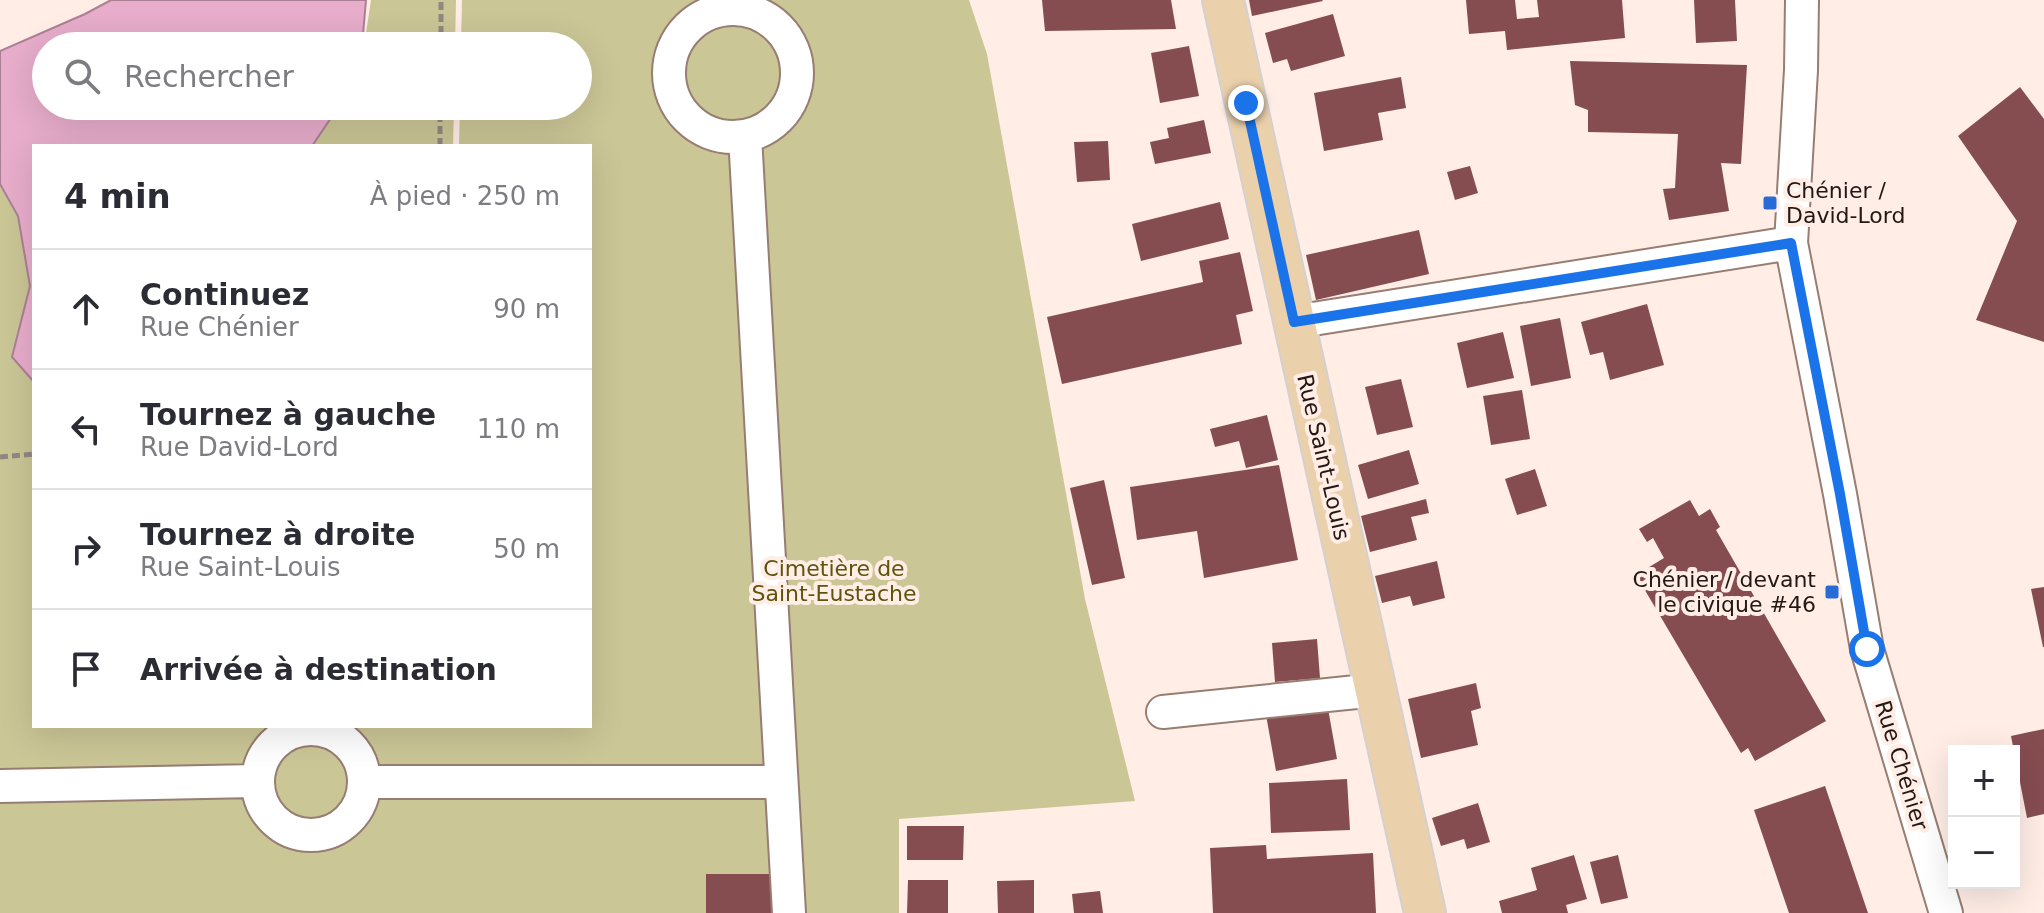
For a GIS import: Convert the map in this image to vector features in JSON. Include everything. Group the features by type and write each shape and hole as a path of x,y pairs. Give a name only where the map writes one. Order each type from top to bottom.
{"main road":[{"name":"Rue Saint-Louis","path":"1223,0 1425,913"}],"street":[{"name":"Rue Chénier","path":"1802,0 1791,243 1867,649 1946,913"},
{"path":"713,6 758,13 777,25 788,38 796,59 797,77 792,99 777,120 745,136 721,136 690,121 677,104 668,78 671,56 685,29 713,6"},
{"path":"745,136 789,913"},
{"path":"1294,322 1791,243"},
{"path":"1163,712 1376,690"},
{"path":"309,728 327,730 351,745 361,761 365,782 361,800 352,816 340,827 323,834 302,835 284,828 267,812 258,781 261,763 273,744 288,734 309,728"},
{"path":"0,786 258,781"},
{"path":"365,782 781,782"}],"path":[{"path":"441,0 441,32"},
{"path":"440,120 440,144"},
{"path":"0,457 32,454"}],"green space":[{"path":"371,0 456,0 455,32 366,32"},
{"name":"Cimetière de Saint-Eustache","path":"462,0 969,0 987,54 1085,599 1135,801 899,819 899,913 0,913 0,184 18,216 30,286 12,357 32,380 32,728 592,728 592,144 459,144 460,120 592,120 592,32 461,32"},
{"path":"330,120 454,120 453,144 313,144"}],"shaded area":[{"path":"111,0 366,0 363,32 44,32"},
{"path":"32,37 32,120 330,120 313,144 32,144 32,380 12,357 30,286 18,216 0,184 0,51"}],"building":[{"path":"1042,0 1171,0 1176,29 1045,31"},
{"path":"1249,0 1322,0 1323,1 1252,16"},
{"path":"1466,0 1515,0 1517,19 1539,17 1537,0 1622,0 1625,38 1507,50 1505,31 1469,34"},
{"path":"1694,0 1735,0 1737,41 1696,43"},
{"path":"1333,14 1345,56 1291,71 1287,59 1273,63 1265,33"},
{"path":"1189,46 1199,96 1160,103 1151,53"},
{"path":"1570,61 1747,65 1741,164 1721,163 1729,211 1669,220 1663,189 1675,188 1678,134 1588,132 1588,110 1575,105"},
{"path":"1401,77 1406,108 1378,113 1383,140 1324,151 1314,93"},
{"path":"2020,87 2044,119 2044,342 1976,320 2017,221 1958,136"},
{"path":"1204,120 1211,153 1155,164 1150,142 1169,138 1167,128"},
{"path":"1108,141 1110,180 1077,182 1074,142"},
{"path":"1470,166 1478,193 1455,200 1447,172"},
{"path":"1220,202 1229,239 1141,261 1132,224"},
{"path":"1419,230 1429,274 1316,300 1306,255"},
{"path":"1240,252 1253,311 1236,315 1242,344 1062,384 1047,317 1203,282 1199,261"},
{"path":"1647,304 1664,365 1610,380 1603,352 1590,355 1581,322"},
{"path":"1560,318 1571,378 1531,386 1520,326"},
{"path":"1503,332 1514,378 1467,388 1457,343"},
{"path":"1401,379 1413,427 1377,435 1365,387"},
{"path":"1522,390 1530,439 1491,445 1483,396"},
{"path":"1267,415 1278,460 1246,468 1239,441 1215,447 1210,429"},
{"path":"1409,450 1419,484 1368,499 1358,465"},
{"path":"1279,465 1298,560 1204,578 1197,531 1137,540 1130,487"},
{"path":"1535,469 1547,506 1517,515 1505,479"},
{"path":"1104,480 1125,578 1092,585 1070,488"},
{"path":"1426,499 1429,513 1411,517 1417,540 1370,552 1361,516"},
{"path":"1690,500 1699,516 1710,509 1720,527 1716,530 1826,721 1755,761 1748,748 1741,753 1636,575 1664,558 1653,538 1647,542 1639,529"},
{"path":"1437,561 1445,598 1413,606 1410,596 1382,603 1375,576"},
{"path":"2044,587 2044,647 2043,647 2031,589"},
{"path":"1317,639 1320,678 1275,682 1272,643"},
{"path":"1476,683 1481,708 1471,711 1478,745 1421,758 1408,699"},
{"path":"1327,703 1337,759 1276,771 1266,715"},
{"path":"2044,729 2044,814 2027,818 2020,782 2020,745 2013,745 2011,736"},
{"path":"1347,779 1350,830 1271,833 1269,783"},
{"path":"1825,786 1868,913 1789,913 1754,810"},
{"path":"1478,803 1490,842 1467,849 1464,839 1441,846 1432,818"},
{"path":"907,826 964,826 963,860 907,860"},
{"path":"1266,845 1267,859 1373,853 1376,913 1213,913 1210,848"},
{"path":"1574,855 1587,899 1566,905 1568,913 1502,913 1499,901 1537,890 1531,868"},
{"path":"1618,855 1628,898 1601,904 1590,862"},
{"path":"706,874 773,874 773,913 706,913"},
{"path":"908,880 948,880 948,913 907,913"},
{"path":"1034,880 1034,913 998,913 997,881"},
{"path":"1100,891 1103,913 1074,913 1072,894"}],"place":[{"name":"Chénier / David-Lord","path":"1770,203"},
{"name":"Chénier / devant le civique #46","path":"1832,592"}],"route":[{"path":"1246,103 1294,322 1791,243 1867,649"}]}
